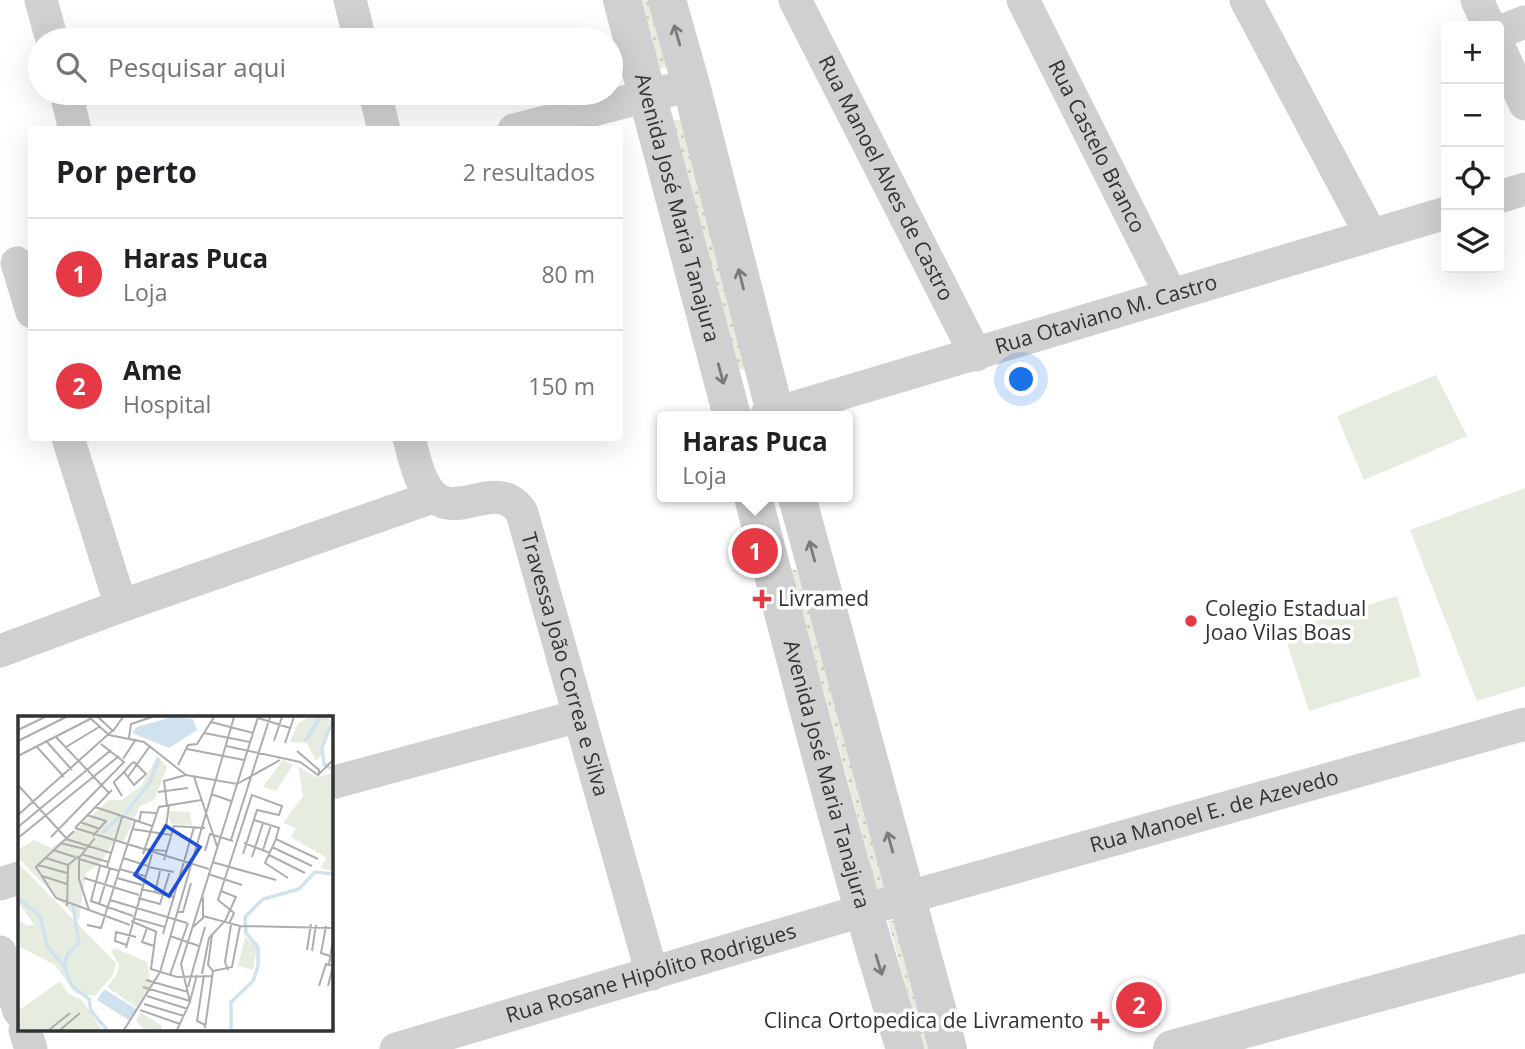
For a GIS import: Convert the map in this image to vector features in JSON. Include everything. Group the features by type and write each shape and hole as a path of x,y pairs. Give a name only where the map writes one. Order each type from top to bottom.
{"street":[{"path":"41,0 49,28"},
{"path":"350,0 357,28"},
{"name":"Avenida José Maria Tanajura","path":"622,0 731,411"},
{"name":"Avenida José Maria Tanajura","path":"667,0 691,85 772,411"},
{"name":"Rua Manoel Alves de Castro","path":"795,0 976,355"},
{"name":"Rua Castelo Branco","path":"1023,0 1171,295"},
{"path":"1246,0 1371,235"},
{"path":"1477,0 1487,21"},
{"path":"1504,30 1525,22"},
{"path":"1504,58 1525,104"},
{"path":"623,102 691,85"},
{"path":"69,105 74,126"},
{"path":"377,105 383,126"},
{"path":"529,126 610,105"},
{"path":"1504,195 1525,189"},
{"name":"Rua Otaviano M. Castro","path":"787,411 1441,214"},
{"path":"16,263 28,300"},
{"path":"69,441 121,606"},
{"path":"0,651 433,497 416,467 410,441"},
{"name":"Travessa João Correa e Silva","path":"433,497 446,504 469,503 494,496 506,498 515,502 522,513 652,974"},
{"name":"Avenida José Maria Tanajura","path":"754,502 864,910 905,1049"},
{"name":"Avenida José Maria Tanajura","path":"798,502 948,1049"},
{"path":"332,783 579,716"},
{"name":"Rua Manoel E. de Azevedo","path":"905,898 1525,724"},
{"path":"0,884 18,878"},
{"name":"Rua Rosane Hipólito Rodrigues","path":"396,1049 905,898"},
{"path":"0,952 18,1008"},
{"path":"1172,1049 1525,953"},
{"path":"26,1032 31,1049"}],"shaded area":[{"path":"640,0 657,0 674,66 658,69"},
{"path":"669,120 690,120 757,367 738,370"},
{"path":"1436,375 1467,436 1364,480 1337,416"},
{"path":"1525,488 1525,686 1477,701 1410,530"},
{"path":"791,570 805,570 893,884 877,889"},
{"path":"1397,596 1421,676 1309,711 1283,631"},
{"path":"906,920 941,1049 923,1049 888,921"}],"place":[{"name":"Haras Puca","path":"755,551"},
{"name":"Livramed","path":"762,599"},
{"name":"Colegio Estadual Joao Vilas Boas","path":"1191,621"},
{"name":"Ame","path":"1139,1005"},
{"name":"Clinca Ortopedica de Livramento","path":"1100,1021"}]}
